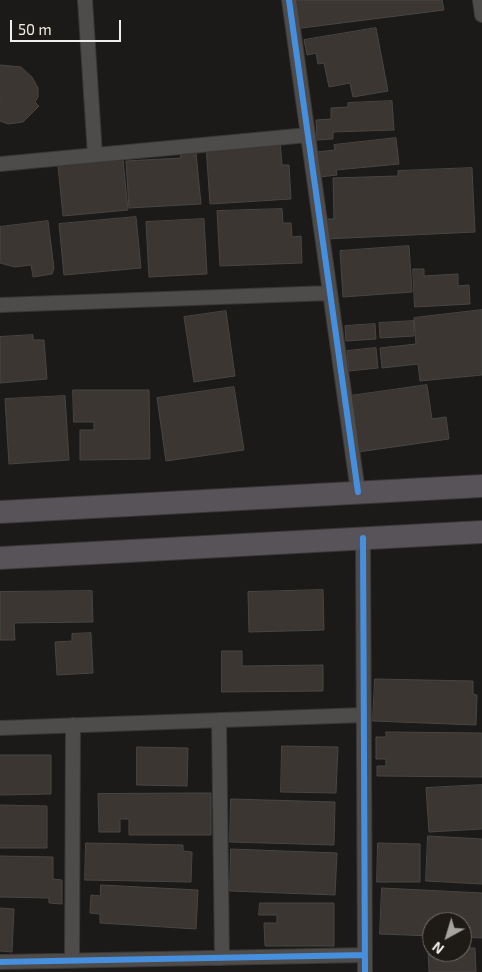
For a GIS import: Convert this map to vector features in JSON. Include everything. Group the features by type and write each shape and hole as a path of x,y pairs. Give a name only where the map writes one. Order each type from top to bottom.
{"main road":[{"path":"0,512 482,486"},
{"path":"0,558 482,532"}],"street":[{"path":"85,0 95,155"},
{"path":"289,0 358,492"},
{"path":"480,0 482,15"},
{"path":"0,164 308,134"},
{"path":"0,305 330,293"},
{"path":"363,538 365,972"},
{"path":"0,728 363,715"},
{"path":"219,720 222,958"},
{"path":"72,961 73,725"},
{"path":"0,962 72,961 122,966 222,958 365,956"}],"building":[{"path":"290,0 442,0 444,10 294,29"},
{"path":"376,28 388,91 353,97 350,83 329,87 324,63 318,64 316,53 307,55 304,40"},
{"path":"0,65 21,67 32,77 38,88 38,97 35,102 39,106 23,122 8,124 0,121"},
{"path":"392,101 394,130 333,132 333,139 317,140 316,120 331,119 331,108 348,107 348,103"},
{"path":"396,138 399,164 336,170 337,175 320,177 317,152 335,150 334,145"},
{"path":"280,141 282,165 289,165 291,199 210,204 206,146"},
{"path":"196,153 201,204 129,208 126,161 181,158 180,154"},
{"path":"123,160 128,210 63,216 58,166"},
{"path":"472,168 475,232 326,239 325,219 334,219 333,178 398,176 398,171"},
{"path":"282,209 283,223 291,223 292,237 301,236 302,263 220,266 217,211"},
{"path":"136,217 141,268 64,275 59,224"},
{"path":"204,219 207,274 149,277 146,222"},
{"path":"48,221 54,268 52,274 33,277 31,265 15,267 0,263 0,227"},
{"path":"409,246 412,292 343,297 340,251"},
{"path":"413,269 424,269 424,276 458,274 458,286 469,285 470,304 415,307"},
{"path":"482,310 482,375 420,381 418,364 382,368 380,348 416,344 414,318"},
{"path":"226,311 235,376 194,382 184,317"},
{"path":"414,321 414,336 380,338 379,323"},
{"path":"375,324 376,339 346,341 345,326"},
{"path":"33,335 33,340 44,340 47,379 0,383 0,337"},
{"path":"376,348 378,368 349,371 347,351"},
{"path":"427,385 432,419 446,417 449,439 358,452 350,396"},
{"path":"234,387 244,450 166,461 157,398"},
{"path":"73,390 149,390 150,459 80,460 80,430 94,430 94,422 74,422"},
{"path":"65,396 69,460 9,464 5,399"},
{"path":"323,590 324,630 249,632 248,592"},
{"path":"92,591 93,622 14,623 15,640 0,640 0,592"},
{"path":"91,633 93,673 57,675 55,642 72,641 72,634"},
{"path":"222,651 242,651 242,666 323,665 323,691 222,692"},
{"path":"375,679 473,681 473,694 477,695 476,725 373,721"},
{"path":"386,732 482,733 482,777 377,776 377,766 386,766 386,759 376,759 376,737 386,737"},
{"path":"282,746 338,747 336,793 281,792"},
{"path":"137,747 188,748 187,786 137,785"},
{"path":"0,755 51,755 51,794 0,795"},
{"path":"482,785 482,829 429,832 426,788"},
{"path":"211,793 211,835 129,835 129,819 120,819 120,832 99,832 98,794"},
{"path":"231,799 335,802 334,845 230,842"},
{"path":"0,805 47,806 47,848 0,848"},
{"path":"428,836 482,839 482,884 426,881"},
{"path":"86,843 183,845 183,851 192,852 191,882 85,880"},
{"path":"378,843 420,844 420,882 377,882"},
{"path":"231,849 337,853 335,895 230,891"},
{"path":"0,856 53,857 53,879 62,880 62,904 49,903 49,898 0,897"},
{"path":"101,885 198,890 196,929 100,923 100,914 90,913 91,895 100,896"},
{"path":"382,888 482,893 482,938 472,938 472,912 422,912 422,936 380,934"},
{"path":"260,903 334,903 334,946 265,946 264,923 277,923 277,915 259,915"},
{"path":"0,908 14,909 12,952 0,951"},
{"path":"472,948 475,948 476,972 429,972 429,962 472,962"}],"cycle path":[{"path":"289,0 358,492"},
{"path":"363,538 365,972"},
{"path":"0,962 365,955"}]}
